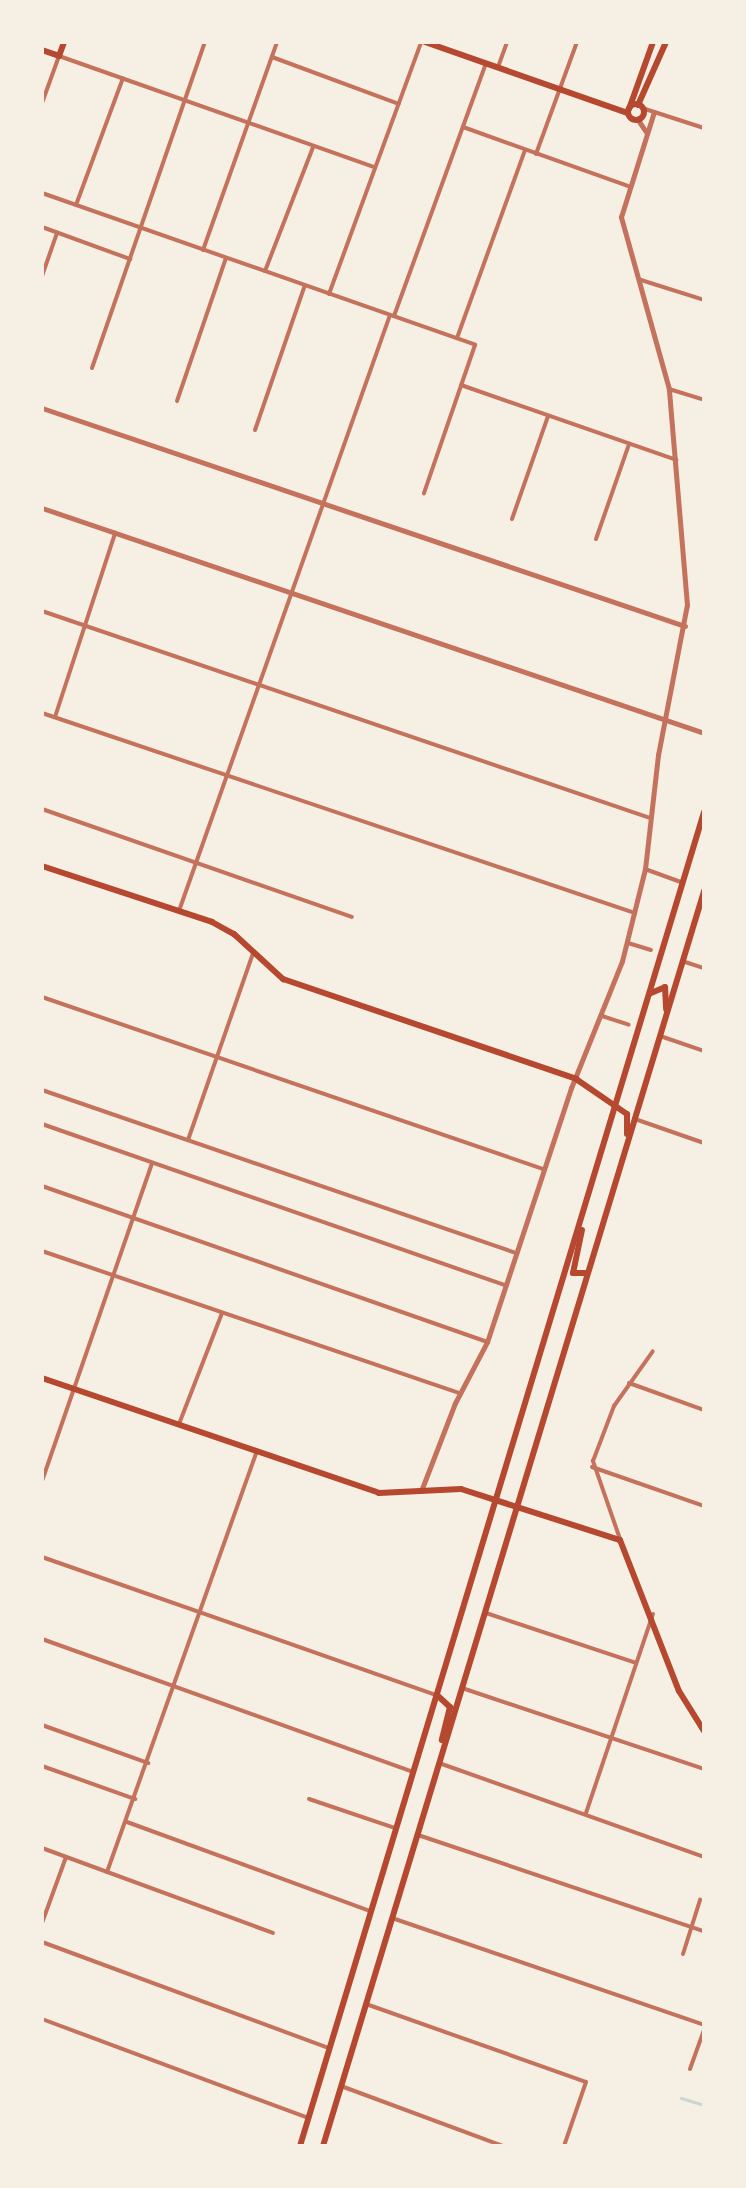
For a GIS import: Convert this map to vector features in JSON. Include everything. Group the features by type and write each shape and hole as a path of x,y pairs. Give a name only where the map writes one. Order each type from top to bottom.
{"main road":[{"path":"42,50 59,56 64,42"},
{"path":"423,42 629,111 638,120"},
{"path":"629,111 653,42"},
{"path":"638,120 640,106 666,42"},
{"path":"629,111 640,106"},
{"path":"300,2146 704,812"},
{"path":"42,866 180,908 223,927 283,979 576,1079 617,1103 630,1119 626,1148"},
{"path":"323,2146 587,1273 663,1037 704,891"},
{"path":"650,994 660,986 669,993 663,1037"},
{"path":"581,1225 573,1273 587,1273"},
{"path":"42,1378 379,1493 461,1489 620,1540 653,1614 679,1691 704,1731"},
{"path":"437,1695 450,1707 439,1763"}],"street":[{"path":"92,368 205,42"},
{"path":"203,250 277,42"},
{"path":"329,294 423,42"},
{"path":"498,67 507,42"},
{"path":"536,154 577,42"},
{"path":"42,103 59,56 375,167"},
{"path":"272,57 399,104"},
{"path":"180,908 323,503 486,63"},
{"path":"76,205 123,78"},
{"path":"640,106 704,128"},
{"path":"420,1492 460,1393 487,1342 543,1169 628,943 645,869 665,720 685,626 669,389 641,280 622,229 628,186 654,112"},
{"path":"638,120 647,133"},
{"path":"463,127 628,186"},
{"path":"265,271 313,145"},
{"path":"457,338 525,150"},
{"path":"42,193 475,345 424,493"},
{"path":"42,227 130,259"},
{"path":"42,276 57,233"},
{"path":"177,401 226,258"},
{"path":"641,280 704,300"},
{"path":"255,430 305,285"},
{"path":"461,385 676,460"},
{"path":"669,389 704,400"},
{"path":"42,408 685,626"},
{"path":"512,519 549,415"},
{"path":"596,539 629,444"},
{"path":"42,508 704,733"},
{"path":"55,717 115,533"},
{"path":"42,611 650,818"},
{"path":"42,713 635,913"},
{"path":"42,809 352,917"},
{"path":"645,869 681,882"},
{"path":"628,943 651,950"},
{"path":"188,1140 253,953"},
{"path":"682,961 704,968"},
{"path":"42,997 543,1169"},
{"path":"602,1016 629,1025"},
{"path":"663,1037 704,1051"},
{"path":"42,1090 516,1253"},
{"path":"635,1119 704,1143"},
{"path":"42,1124 506,1286"},
{"path":"42,1481 152,1163"},
{"path":"42,1186 487,1342"},
{"path":"42,1251 460,1393"},
{"path":"179,1424 222,1313"},
{"path":"620,1540 592,1467 609,1416 653,1351"},
{"path":"629,1383 704,1410"},
{"path":"107,1872 176,1686 257,1451"},
{"path":"592,1467 704,1506"},
{"path":"42,1557 437,1695"},
{"path":"486,1613 636,1663"},
{"path":"586,1814 653,1614"},
{"path":"42,1639 413,1772"},
{"path":"462,1688 704,1769"},
{"path":"42,1725 148,1763"},
{"path":"439,1763 704,1857"},
{"path":"42,1766 135,1799"},
{"path":"309,1799 395,1828"},
{"path":"127,1822 370,1911"},
{"path":"417,1835 704,1931"},
{"path":"42,1848 273,1933"},
{"path":"42,1923 66,1857"},
{"path":"683,1954 700,1900"},
{"path":"392,1918 704,2027 690,2069"},
{"path":"42,1942 331,2049"},
{"path":"366,2004 586,2082 564,2146"},
{"path":"42,2019 308,2118"},
{"path":"341,2086 503,2146"}],"waterway":[{"path":"681,2098 704,2105"}]}
